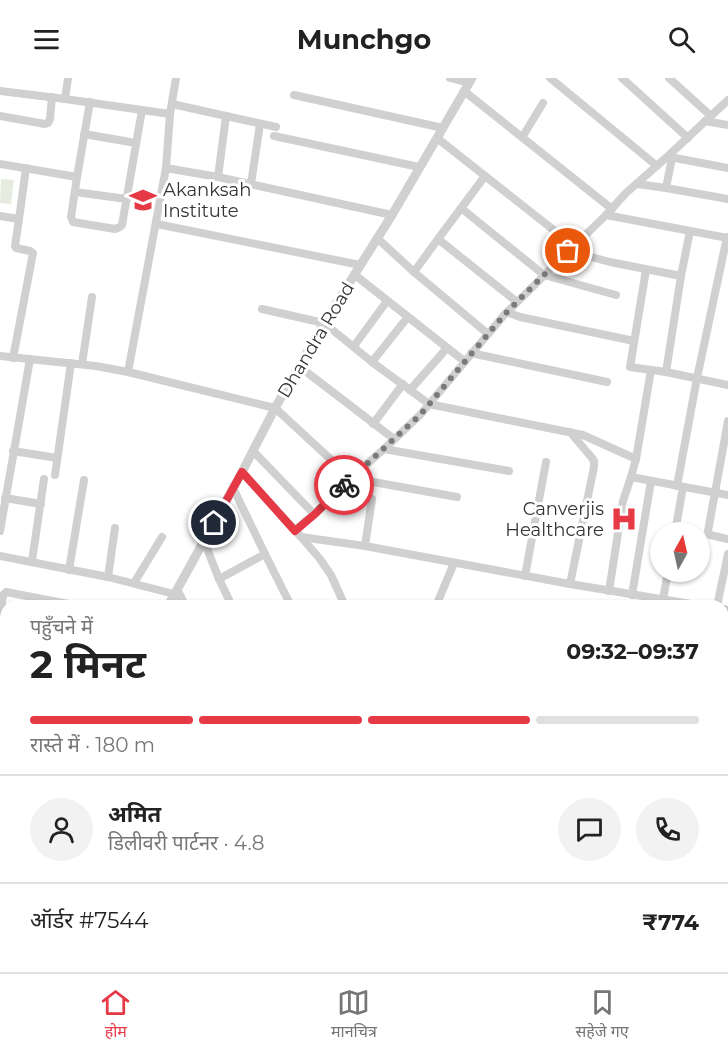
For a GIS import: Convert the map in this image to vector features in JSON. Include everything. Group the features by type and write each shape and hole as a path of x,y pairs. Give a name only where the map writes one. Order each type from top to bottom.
{"street":[{"path":"65,99 68,78"},
{"path":"128,372 157,224 176,78"},
{"path":"450,78 469,84 523,136 609,212 727,237 697,378 676,522"},
{"path":"550,78 657,166"},
{"path":"622,78 688,138"},
{"path":"669,78 708,118 728,125"},
{"name":"Dhandra Road","path":"171,600 275,408 324,323 392,215 469,84"},
{"path":"0,91 170,114"},
{"path":"294,95 443,128"},
{"path":"0,116 48,123 52,97"},
{"path":"298,534 351,478 420,415 507,312 626,193 670,157 728,100"},
{"path":"90,102 71,217 76,223 115,229 122,225 142,110"},
{"path":"523,136 543,103"},
{"path":"172,104 260,124 275,132 419,167"},
{"path":"218,177 226,116"},
{"path":"251,184 260,124"},
{"path":"84,134 136,143"},
{"path":"437,138 571,248 610,262 681,276"},
{"path":"670,157 728,168"},
{"path":"666,188 670,157"},
{"path":"0,164 77,177"},
{"path":"14,358 33,253 15,248 26,168"},
{"path":"166,168 392,215"},
{"path":"414,272 485,176"},
{"path":"637,184 728,199"},
{"path":"75,192 127,199"},
{"path":"461,208 544,275 616,295"},
{"path":"0,216 19,219"},
{"path":"157,224 360,265"},
{"path":"666,372 690,231"},
{"path":"376,238 488,334"},
{"path":"438,239 517,302"},
{"path":"646,270 630,366 728,385"},
{"path":"355,275 464,361"},
{"path":"82,364 92,297"},
{"path":"354,346 387,302"},
{"path":"262,309 324,323 429,404 583,435 636,459"},
{"path":"507,312 520,317 634,341"},
{"path":"372,362 407,318"},
{"path":"410,390 447,348"},
{"path":"471,353 607,382"},
{"path":"0,356 82,364 128,372 275,408 351,478 457,497"},
{"path":"0,531 30,359"},
{"path":"55,475 71,363"},
{"path":"300,367 394,439"},
{"path":"609,591 623,501 636,459 651,370"},
{"path":"373,424 403,384"},
{"path":"728,421 708,533 728,539"},
{"path":"570,432 594,462 570,584"},
{"path":"384,449 509,471"},
{"path":"14,451 57,458"},
{"path":"253,451 315,514"},
{"path":"525,576 546,462"},
{"path":"242,472 326,567 342,600"},
{"path":"631,477 728,495"},
{"path":"32,561 44,479"},
{"path":"69,570 84,480"},
{"path":"632,595 651,481"},
{"path":"233,488 288,600"},
{"path":"5,498 41,504"},
{"path":"365,546 372,499"},
{"path":"108,577 115,528"},
{"path":"298,534 669,600"},
{"path":"134,583 162,537"},
{"path":"204,541 229,600"},
{"path":"219,579 265,554"},
{"path":"718,600 728,554"},
{"path":"0,556 176,592 181,600"},
{"path":"439,600 454,563"},
{"path":"663,599 666,582"},
{"path":"2,600 6,592 48,600"}],"shaded area":[{"path":"1,179 14,180 11,204 0,203"}],"way so far":[{"path":"344,485 420,415 505,314 568,251"}],"place":[{"name":"Akanksah Institute","path":"143,200"},
{"name":"Canverjis Healthcare","path":"624,519"}],"route":[{"path":"214,523 242,472 295,531 344,485"}]}
